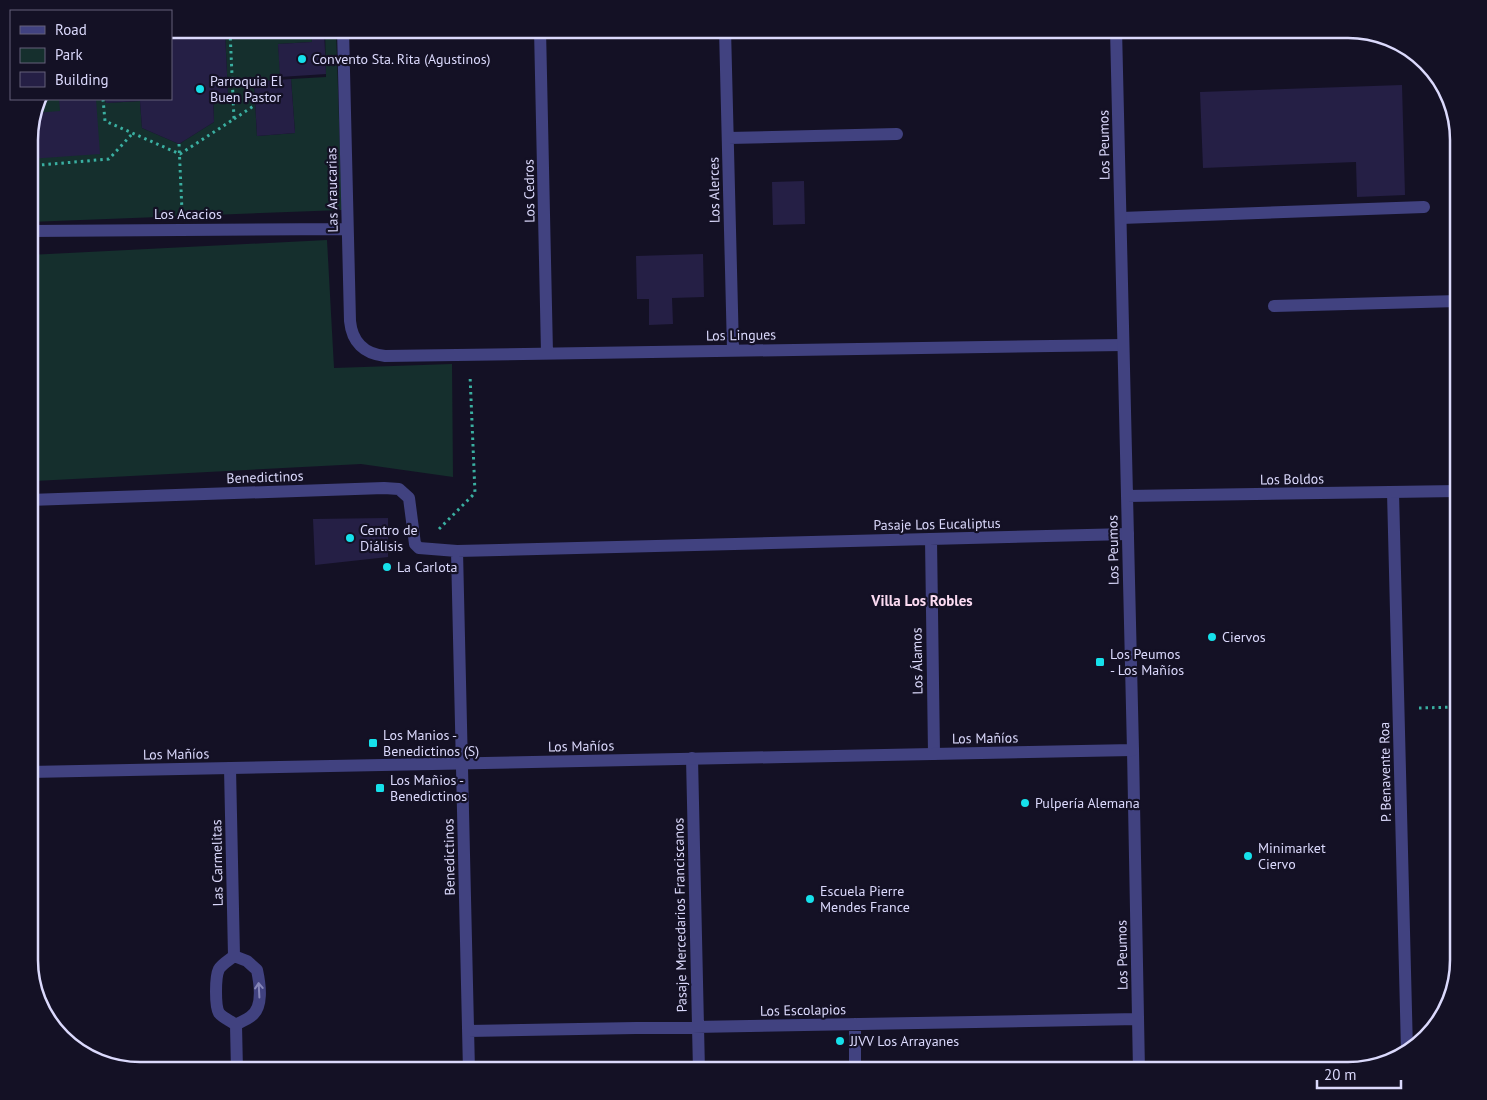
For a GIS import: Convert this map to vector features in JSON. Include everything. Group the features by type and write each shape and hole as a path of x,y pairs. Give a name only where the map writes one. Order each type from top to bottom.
{"street":[{"name":"Las Araucarias","path":"343,38 351,330 354,340 361,347"},
{"name":"Los Cedros","path":"540,38 547,353"},
{"name":"Los Alerces","path":"725,38 733,350"},
{"name":"Los Peumos","path":"1116,38 1139,1062"},
{"path":"728,138 897,134"},
{"path":"1121,218 1424,208"},
{"name":"Los Acacios","path":"38,231 348,228"},
{"path":"1274,306 1450,301"},
{"name":"Los Lingues","path":"361,347 376,355 385,356 1123,345"},
{"name":"Benedictinos","path":"38,500 392,488 398,489 409,498 415,544 419,548"},
{"name":"Los Boldos","path":"1127,496 1450,491"},
{"name":"P. Benavente Roa","path":"1394,492 1407,1043"},
{"name":"Pasaje Los Eucaliptus","path":"457,551 1128,534"},
{"name":"Los Álamos","path":"931,539 934,754"},
{"path":"419,548 457,551"},
{"name":"Benedictinos","path":"457,551 468,1062"},
{"name":"Los Mañíos","path":"38,772 1133,750"},
{"name":"Pasaje Mercedarios Franciscanos","path":"692,758 698,1062"},
{"name":"Las Carmelitas","path":"230,768 234,956"},
{"path":"234,956 247,961 257,970 259,999 259,1004 254,1013 236,1025 220,1013 217,1006 216,980 217,972 221,966 234,956"},
{"name":"Los Escolapios","path":"468,1031 1138,1019"},
{"path":"855,1024 855,1062"},
{"path":"236,1025 237,1062"}],"path":[{"path":"230,38 234,119"},
{"path":"103,100 104,121 180,154"},
{"path":"180,154 255,105"},
{"path":"38,165 109,159 133,133"},
{"path":"179,144 182,229"},
{"path":"419,548 475,493 469,354"},
{"path":"1398,708 1450,707"}],"green space":[{"path":"225,38 312,38 312,42 278,44 281,80 254,82 257,136 295,133 291,79 326,77 325,38 336,38 342,210 38,222 38,133 39,120 46,100 105,100 106,103 140,101 142,128 179,144 214,122 213,96 228,95"},
{"path":"327,240 334,368 452,364 453,477 361,464 38,481 38,255"}],"building":[{"name":"Parroquia El Buen Pastor","path":"172,38 225,38 228,95 213,96 214,122 179,144 142,128 140,101 106,103 105,100 172,100"},
{"name":"Convento Sta. Rita (Agustinos)","path":"312,38 324,38 326,74 280,77 278,44 312,42"},
{"path":"291,79 295,133 257,136 254,82"},
{"path":"1402,85 1405,195 1357,197 1356,162 1203,168 1200,92"},
{"path":"59,100 96,100 100,154 38,158 38,133 41,112 60,111"},
{"path":"804,181 805,224 773,225 772,182"},
{"path":"703,254 704,297 672,298 673,324 649,325 649,299 637,299 636,256"},
{"name":"Centro de Diálisis","path":"388,518 388,557 315,565 313,519"}],"place":[{"name":"Convento Sta. Rita (Agustinos)","path":"302,59"},
{"name":"Parroquia El Buen Pastor","path":"200,89"},
{"name":"Centro de Diálisis","path":"350,538"},
{"name":"La Carlota","path":"387,567"},
{"name":"Ciervos","path":"1212,637"},
{"name":"Los Peumos - Los Mañíos","path":"1100,662"},
{"name":"Los Manios - Benedictinos (S)","path":"373,743"},
{"name":"Los Mañios - Benedictinos","path":"380,788"},
{"name":"Pulpería Alemana","path":"1025,803"},
{"name":"Minimarket Ciervo","path":"1248,856"},
{"name":"Escuela Pierre Mendes France","path":"810,899"},
{"name":"JJVV Los Arrayanes","path":"840,1041"}],"district":[{"name":"Villa Los Robles","path":"922,601"}]}
